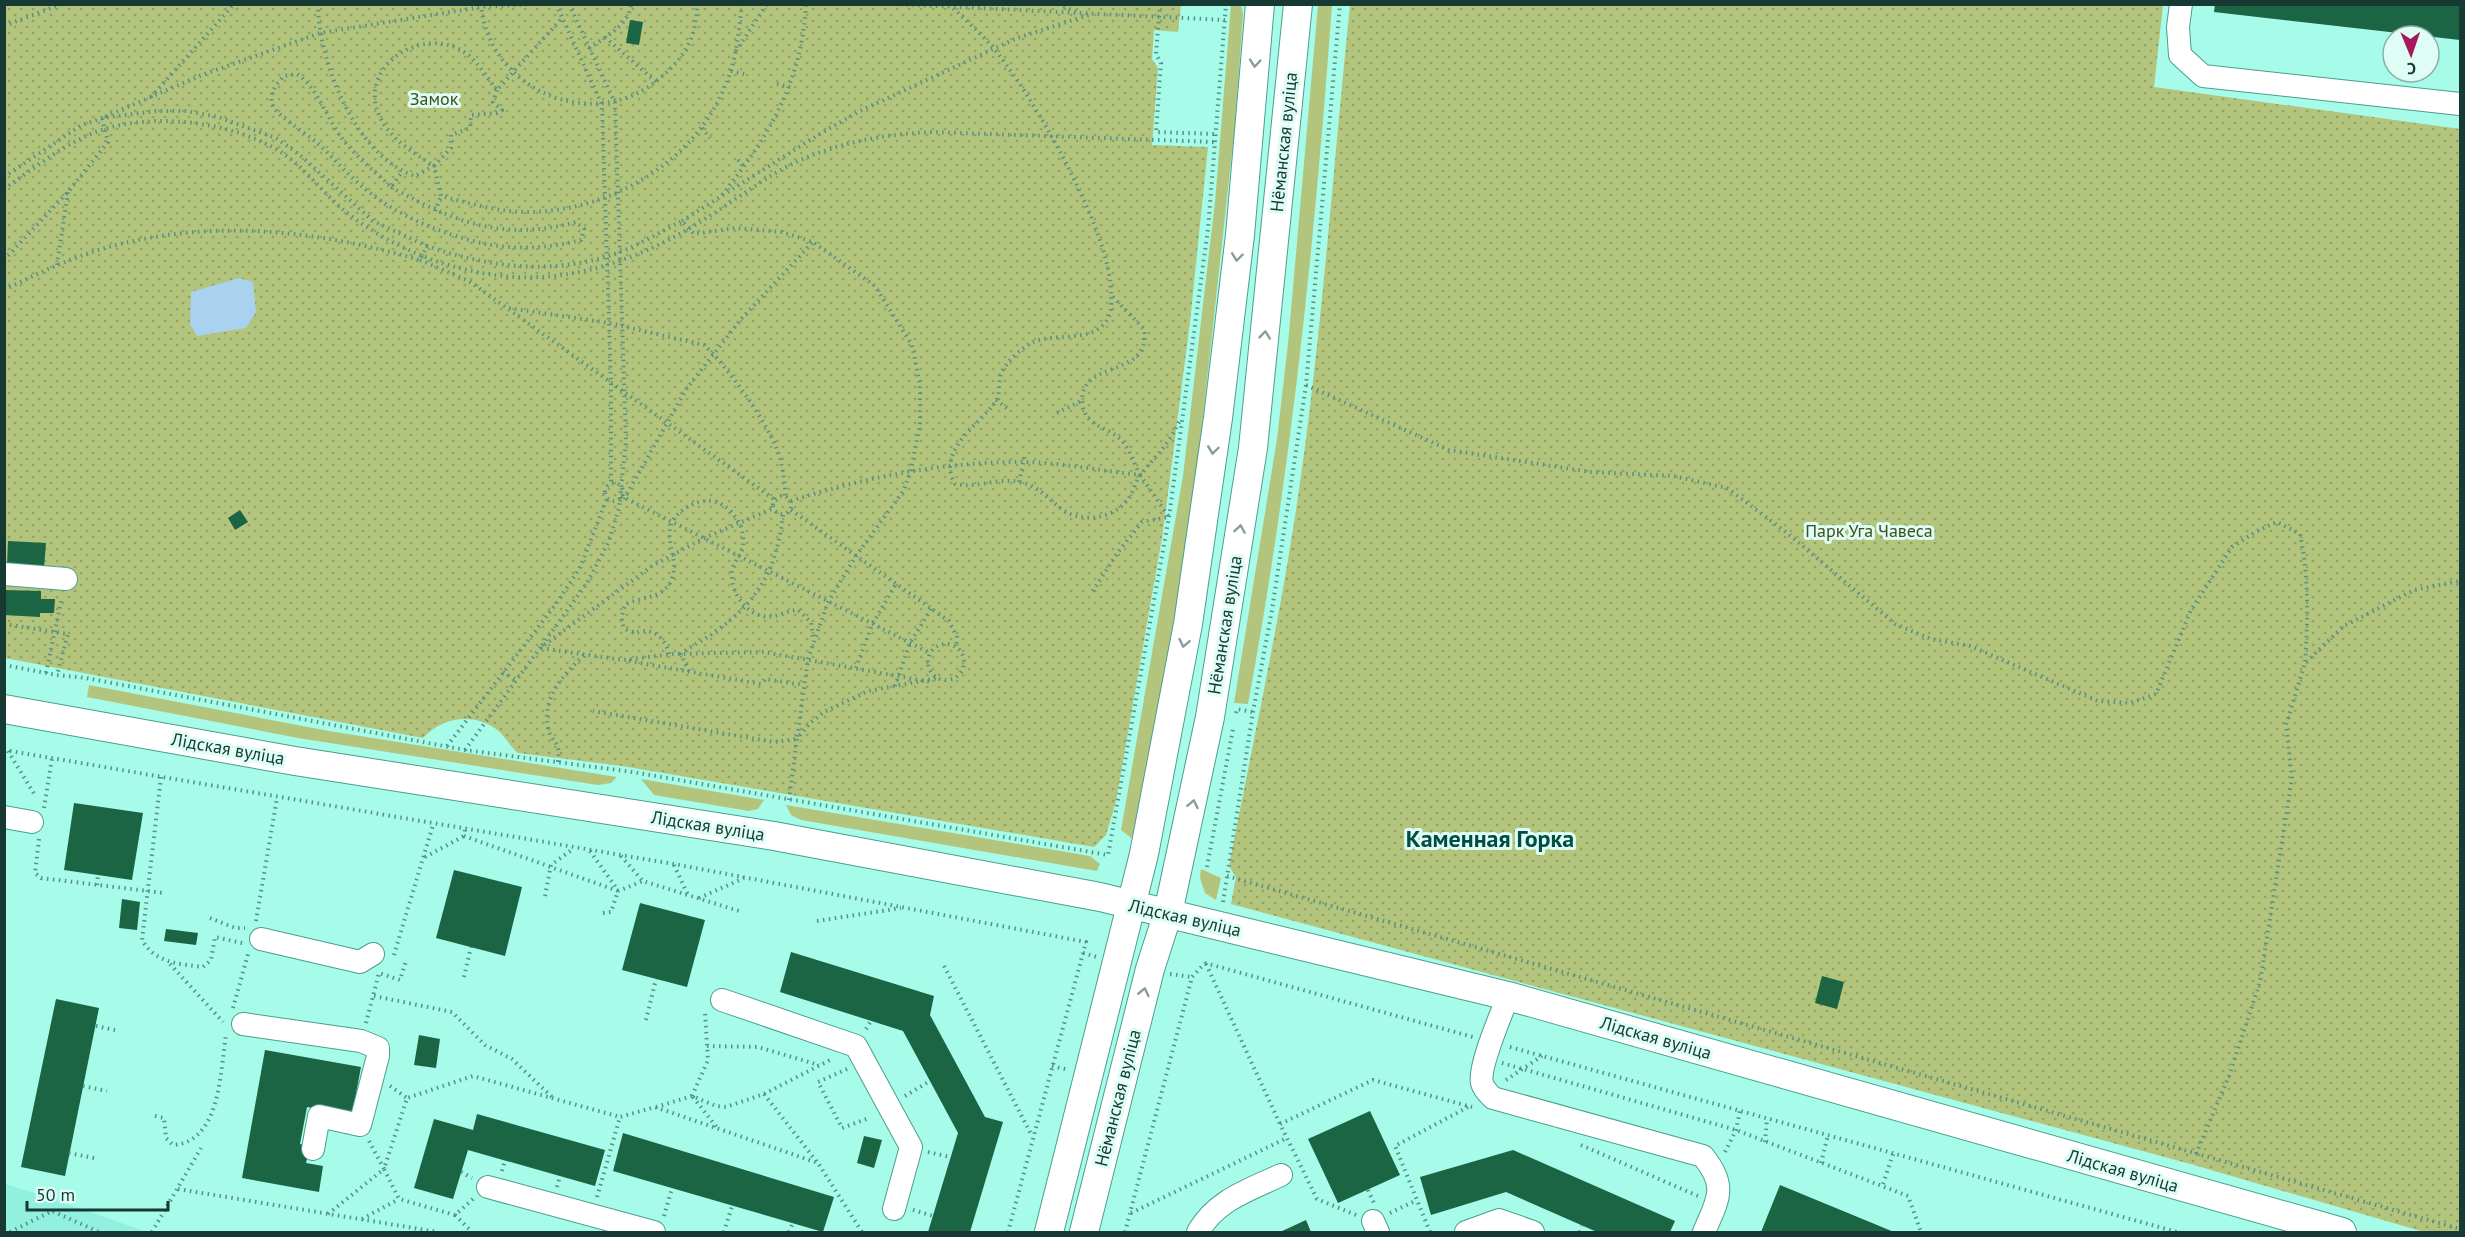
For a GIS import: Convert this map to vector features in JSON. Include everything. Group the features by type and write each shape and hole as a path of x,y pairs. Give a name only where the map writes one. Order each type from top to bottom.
{"main road":[{"name":"Нёманская вуліца","path":"1049,1233 1144,854 1188,624 1218,418 1240,235 1260,4"},
{"name":"Нёманская вуліца","path":"1084,1233 1150,969 1168,913 1210,717 1253,447 1298,4"},
{"name":"Лідская вуліца","path":"4,709 295,761 774,836 1168,913 1508,996 2342,1233"}],"lane":[{"path":"2181,4 2178,27 2180,55 2203,76 2460,104"},
{"path":"4,574 66,579"},
{"path":"4,817 38,822"},
{"path":"261,939 360,962 383,956"},
{"path":"1508,996 1481,1080 1485,1091 1493,1098 1703,1156 1715,1172 1721,1193 1704,1233"},
{"path":"713,1006 856,1046 890,1105 911,1148 894,1209"},
{"path":"235,1026 361,1041 378,1048 378,1056 360,1125 319,1116 313,1149"},
{"path":"1198,1233 1210,1214 1223,1203 1281,1175"},
{"path":"488,1187 591,1215 658,1227"},
{"path":"1466,1233 1499,1220 1533,1233"}],"path":[{"path":"4,26 62,4"},
{"path":"148,100 234,4"},
{"path":"318,4 324,58 338,92 361,131 381,154 402,172 415,176 434,166 451,148 451,135 470,128 471,115 497,113 502,110 493,102 497,90 562,18"},
{"path":"4,177 80,126 148,100 202,75 320,33 481,6 532,4"},
{"path":"447,746 556,604 580,568 607,498 605,490 610,483 611,381 602,105 556,4"},
{"path":"569,4 615,103 626,392 623,497"},
{"path":"589,48 617,30 630,11 631,4"},
{"path":"481,6 490,41 513,73 535,91 567,103 602,105 615,103 647,89 674,67 692,37 698,4"},
{"path":"441,196 481,207 524,212 560,211 605,199 658,171 689,144 715,109 731,70 742,4"},
{"path":"734,53 767,4"},
{"path":"719,198 775,121 790,87 805,22 806,4"},
{"path":"894,4 1225,20"},
{"path":"1058,4 1080,14"},
{"path":"1160,4 1156,54 1161,63 1156,132 1215,134"},
{"path":"4,665 86,678 465,750 633,772 1108,855 1169,517 1208,229 1226,4"},
{"path":"1223,902 1252,712 1272,610 1306,385 1340,4"},
{"path":"951,6 993,49 1051,136 1071,172 1107,256 1112,276 1110,316 1102,326 1086,334 1033,342 1021,351 1001,374 1001,390 996,400 962,438 950,468 955,484 965,486 993,481 1019,482 1036,487 1071,514 1095,518 1118,510 1130,496 1140,475 1169,444 1183,414"},
{"path":"102,118 156,111 187,111 247,126 276,138 300,155 373,221 427,246 466,259 509,267 572,264 621,252 682,221 860,111 1017,38 1092,14"},
{"path":"605,37 656,82"},
{"path":"435,211 441,196 434,166 402,144 380,117 375,100 379,80 389,62 401,50 436,41 449,44 466,53 497,90"},
{"path":"731,70 744,74"},
{"path":"297,74 309,82 330,122 346,143 391,187 435,211 501,230 525,232 576,222 584,229 581,240 544,246 517,247 487,244 417,221 383,202 357,182 316,142 274,108 271,96 284,76 297,74"},
{"path":"777,84 790,87"},
{"path":"4,260 68,192 108,142 102,118"},
{"path":"4,189 82,137 119,125 164,121 192,122 262,142 285,155 318,183 339,206 375,233 470,280 775,500"},
{"path":"702,128 710,138"},
{"path":"4,290 57,265 105,248 159,237 251,229 329,237 421,257 473,272 547,278 591,271 647,250 688,228 770,176 803,159 863,140 895,134 933,132 1215,142"},
{"path":"738,160 744,166"},
{"path":"391,187 402,172"},
{"path":"57,265 68,192"},
{"path":"682,221 694,234 735,228 782,232 813,242 875,286 912,345 920,385 920,424 911,470 904,490 856,556 828,602 813,641 804,685 789,800"},
{"path":"465,750 587,583 609,542 623,497 631,487 687,388 742,318 813,242"},
{"path":"421,257 427,246"},
{"path":"1112,295 1143,329 1144,348 1126,365 1096,374 1088,383 1083,400 1088,419 1122,440 1140,475 1169,517"},
{"path":"509,308 609,323 704,345 749,402 776,446 783,470 786,497 791,501"},
{"path":"1306,385 1449,450 1591,472 1673,476 1727,488 1786,532 1895,624 1931,639 1970,646 2098,701 2130,703 2156,694 2191,610 2232,548 2257,531 2277,522 2300,534 2305,555 2308,620 2305,663 2286,726 2292,778 2260,981 2229,1076 2196,1154"},
{"path":"996,400 1008,409"},
{"path":"1057,413 1083,400"},
{"path":"1019,482 1025,454"},
{"path":"791,501 843,484 911,470 1022,462 1140,475"},
{"path":"610,483 619,484 622,489"},
{"path":"622,489 631,487"},
{"path":"607,498 615,501 623,497"},
{"path":"623,497 930,653"},
{"path":"775,500 786,497"},
{"path":"774,508 775,500"},
{"path":"669,654 666,643 659,636 651,632 630,632 621,620 626,604 664,590 674,573 669,537 672,523 684,509 697,502 712,501 735,515 743,542 732,571 733,583 736,594 746,606 761,616 772,617 788,610 798,610 811,622 813,641"},
{"path":"681,654 716,632 746,606 761,588 778,552 783,515 790,510 791,501"},
{"path":"774,508 783,515"},
{"path":"540,648 652,566 702,539 774,508"},
{"path":"790,510 954,626 957,636 956,648"},
{"path":"1091,594 1113,559 1142,522 1169,517"},
{"path":"46,673 66,579"},
{"path":"2305,663 2344,626 2414,590 2460,581"},
{"path":"856,668 872,625 896,584"},
{"path":"895,686 910,644 930,609"},
{"path":"4,624 68,634 57,675"},
{"path":"592,711 774,742 797,739 809,724 844,702 868,691 931,682 938,678 955,678 962,669 963,657 956,648 944,644 930,653"},
{"path":"540,648 761,684 765,679 804,685"},
{"path":"623,660 669,654 764,652 931,682"},
{"path":"930,653 930,670 938,678"},
{"path":"558,762 560,746 548,728 549,701 561,678 585,654"},
{"path":"681,654 688,671"},
{"path":"503,672 516,680"},
{"path":"1207,867 1236,709 1252,712"},
{"path":"6,750 674,864 1086,942 1008,1233"},
{"path":"6,750 36,796"},
{"path":"52,758 38,822 35,873 41,878 164,893"},
{"path":"161,777 142,940 148,951 169,962 235,1026"},
{"path":"210,918 235,928 252,926 256,921 277,798"},
{"path":"383,956 424,857 434,824"},
{"path":"464,836 465,830"},
{"path":"424,857 464,836 551,865 618,891 643,881"},
{"path":"545,896 551,865 573,848"},
{"path":"590,851 618,891"},
{"path":"620,856 643,881 739,911"},
{"path":"674,864 688,895"},
{"path":"97,885 98,875"},
{"path":"1227,876 2460,1229"},
{"path":"698,898 745,877"},
{"path":"603,913 611,912 618,891"},
{"path":"817,921 905,908"},
{"path":"154,1116 164,1118 166,1138 173,1145 181,1145 203,1131 212,1113 235,1026 250,947 237,941 215,937 211,960 203,967 169,962"},
{"path":"464,977 471,947"},
{"path":"1083,953 1098,957"},
{"path":"361,1041 379,973 400,980 406,961"},
{"path":"1125,1233 1191,977 1205,963"},
{"path":"1205,963 1489,1050 1736,1130 1883,1184 1908,1196 1921,1233"},
{"path":"1205,963 1317,1199 1375,1227 1417,1200"},
{"path":"944,966 1033,1137"},
{"path":"1170,974 1191,977"},
{"path":"646,1020 656,979"},
{"path":"374,996 452,1012 485,1045 512,1059 555,1099"},
{"path":"692,1096 708,1060 707,1046 713,1006"},
{"path":"96,1026 119,1031"},
{"path":"707,1046 758,1047 820,1065"},
{"path":"1489,1050 1740,1111 2176,1233"},
{"path":"848,1069 818,1082 842,1128 870,1118"},
{"path":"327,1214 384,1169 407,1098 473,1076 620,1118 692,1096 716,1106 726,1107 764,1094 804,1074"},
{"path":"1280,1124 1373,1080 1480,1110"},
{"path":"890,1105 930,1081"},
{"path":"83,1086 107,1091"},
{"path":"764,1094 818,1163 862,1233"},
{"path":"692,1096 718,1129"},
{"path":"1430,1233 1395,1146 1469,1106"},
{"path":"655,1107 818,1163"},
{"path":"1736,1130 1740,1111"},
{"path":"591,1215 620,1118"},
{"path":"1765,1142 1767,1119"},
{"path":"360,1125 399,1199"},
{"path":"1821,1163 1828,1136"},
{"path":"1130,1213 1287,1138"},
{"path":"1580,1145 1704,1198"},
{"path":"153,1233 201,1148"},
{"path":"69,1153 94,1158"},
{"path":"1883,1184 1893,1154"},
{"path":"455,1215 488,1187"},
{"path":"658,1227 672,1188"},
{"path":"178,1189 438,1233"},
{"path":"361,1220 399,1199 455,1215 472,1233"},
{"path":"724,1233 732,1206"},
{"path":"10,1233 51,1211 99,1233"},
{"path":"789,1233 792,1225"},
{"path":"1580,1233 1582,1226"}],"shaded area":[{"path":"5,1184 53,1199 147,1232 5,1232"}],"green space":[{"name":"Замок","path":"4,5 1181,5 1178,32 1154,30 1152,59 1158,68 1152,145 1208,147 1190,322 1163,532 1116,801 1106,835 1094,847 622,766 518,753 499,731 477,720 448,722 430,731 423,738 5,658"},
{"path":"1231,5 1241,5 1243,14 1235,125 1200,444 1181,585 1134,840 1121,830 1183,476 1215,202"},
{"path":"1318,5 1332,5 1318,180 1300,356 1277,530 1248,704 1234,703 1277,439 1288,344"},
{"name":"Парк Уга Чавеса","path":"1350,5 2163,5 2154,87 2460,129 2460,1232 2424,1232 2194,1165 1231,904 1236,877 1229,866 1279,609 1312,394"},
{"path":"89,685 329,731 617,777 611,783 598,785 298,738 87,697"},
{"path":"641,779 764,800 758,809 749,811 654,795"},
{"path":"786,805 1090,856 1100,864 1097,871 801,820 791,815"},
{"path":"1201,869 1221,878 1216,900 1205,893 1200,878"}],"water":[{"path":"239,278 253,282 256,312 246,328 197,336 190,324 191,292"}],"building":[{"path":"2215,4 2460,4 2460,40 2441,38 2441,24 2381,24 2381,31 2214,12"},
{"path":"630,20 643,22 639,45 626,43"},
{"path":"240,510 248,522 235,530 228,518"},
{"path":"8,541 46,543 44,568 7,566"},
{"path":"4,590 41,591 41,599 55,599 54,613 40,613 40,617 4,615"},
{"path":"74,803 143,813 132,880 64,870"},
{"path":"454,870 522,887 505,956 436,938"},
{"path":"122,899 140,902 137,930 119,928"},
{"path":"640,903 705,920 687,987 622,970"},
{"path":"166,929 198,933 196,945 164,941"},
{"path":"791,952 934,996 930,1015 985,1117 1003,1122 970,1232 928,1232 958,1133 903,1031 780,992"},
{"path":"1822,976 1844,982 1837,1009 1815,1003"},
{"path":"56,999 99,1008 65,1176 21,1167"},
{"path":"419,1035 440,1039 436,1068 414,1065"},
{"path":"265,1050 361,1067 352,1115 307,1107 300,1144 310,1146 306,1163 323,1166 319,1192 242,1178"},
{"path":"1370,1111 1400,1175 1338,1203 1308,1139"},
{"path":"477,1114 605,1150 595,1186 468,1150 453,1199 414,1188 434,1119 473,1130"},
{"path":"623,1133 834,1197 823,1232 613,1171"},
{"path":"864,1136 882,1140 874,1168 857,1163"},
{"path":"1513,1150 1675,1221 1670,1232 1597,1232 1506,1192 1431,1215 1420,1177"},
{"path":"1780,1185 1894,1232 1761,1232"},
{"path":"1306,1220 1311,1232 1280,1232"}],"district":[{"name":"Каменная Горка","path":"1490,839"}]}
